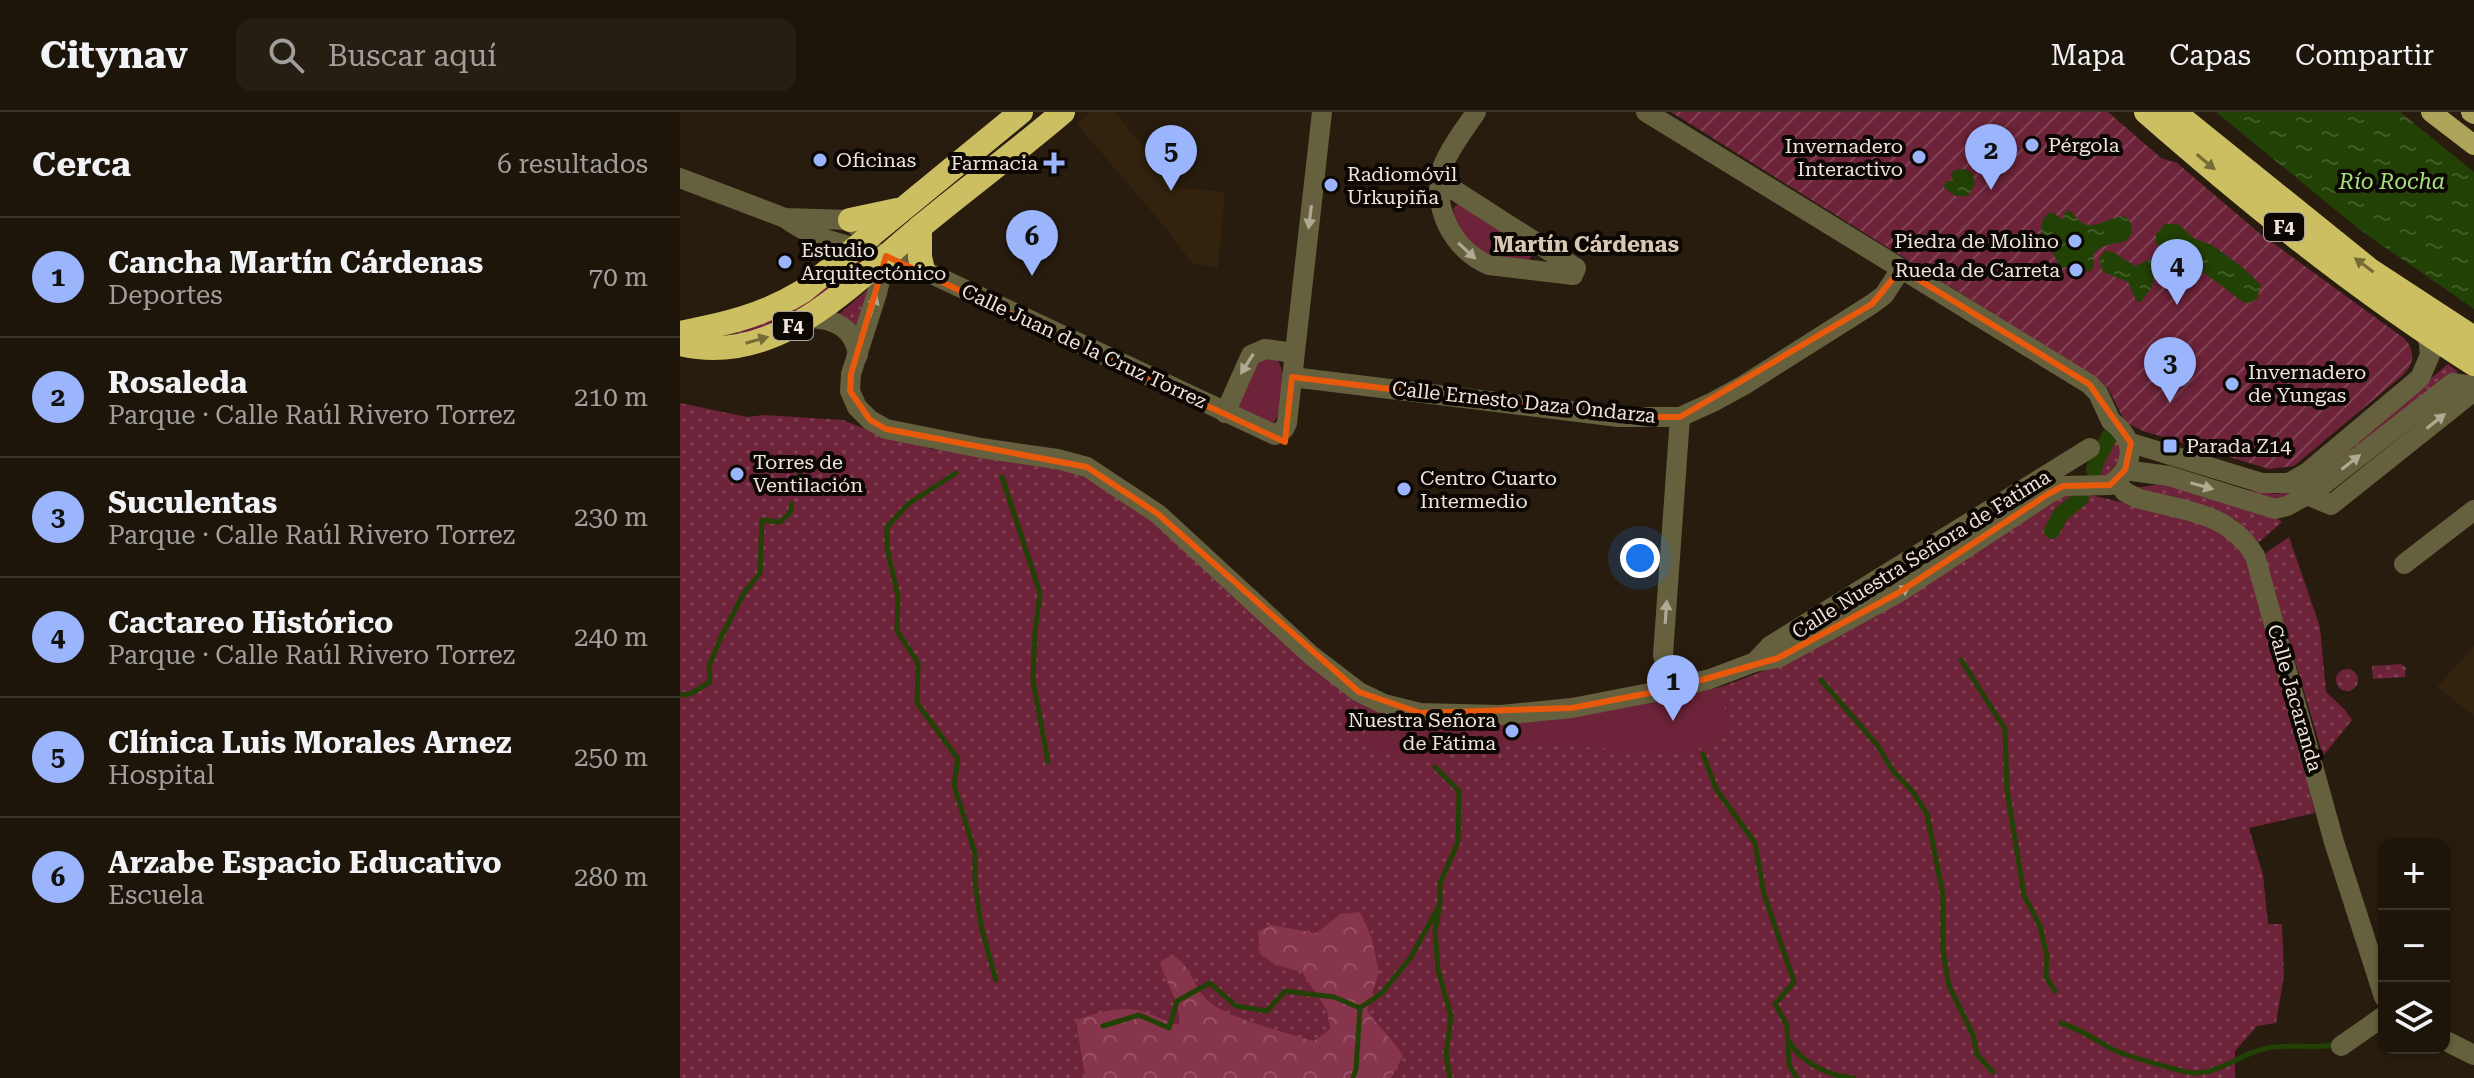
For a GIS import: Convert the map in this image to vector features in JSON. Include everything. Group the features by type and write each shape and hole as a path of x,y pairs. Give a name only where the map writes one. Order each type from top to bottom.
{"highway":[{"name":"F4","path":"2146,112 2315,253 2428,335 2474,364"},
{"name":"F4","path":"2174,112 2370,270 2474,338"},
{"name":"F4","path":"680,333 728,324 775,306 818,281 862,244 914,217 1021,147 1047,117"},
{"name":"F4","path":"680,344 713,348 747,343 810,318 847,291 886,256 914,217 1012,120"},
{"path":"1012,120 1021,147"},
{"path":"850,220 879,215 914,217 923,270"}],"main road":[{"path":"2431,112 2474,145"}],"street":[{"path":"1292,377 1322,112"},
{"path":"1440,181 1576,268 1573,275 1502,268 1477,260 1455,239 1442,205 1440,181 1446,160 1476,112"},
{"path":"1646,112 2089,384 2098,393 2111,421 2131,443 2262,483 2278,485 2297,480 2420,378 2430,355 2428,335"},
{"name":"Calle Juan de la Cruz Torrez","path":"680,178 785,218 802,230 862,244 923,270 1270,435 1280,433 1287,423 1292,377"},
{"name":"Calle Juan de la Cruz Torrez","path":"785,218 850,220"},
{"path":"850,220 862,244"},
{"name":"Calle Nuestra Señora de Fatima","path":"886,256 851,374 850,391 857,407 870,420 886,429 1087,467 1158,514 1312,656 1359,692 1384,704 1420,713 1501,715 1572,708 1670,689 1710,679 1755,662 1778,658 1898,593 2063,486 2169,476 2275,509 2307,495 2331,505 2474,389"},
{"name":"Calle Ernesto Daza Ondarza","path":"1292,377 1619,417 1680,417 1744,385 1872,304 1884,295 1901,269"},
{"path":"810,318 823,318 844,326 852,336 858,355"},
{"path":"1225,413 1251,355 1265,349 1294,353"},
{"path":"1670,689 1663,655 1680,417"},
{"path":"2111,421 2103,425 2086,455 2084,469 2088,477 2114,479 2130,458 2131,443"},
{"name":"Calle Nuestra Señora de Fatima","path":"1755,662 1770,646 2090,448"},
{"name":"Calle Jacaranda","path":"2114,479 2125,492 2137,498 2223,522 2246,542 2255,556 2334,842 2379,982"},
{"path":"2404,564 2474,510"},
{"path":"2341,1046 2378,1020"},
{"path":"2450,1043 2474,1055"}],"highlighted area":[{"path":"886,256 1285,442 1292,377 1619,417 1680,417 1872,304 1901,269 2089,384 2131,443 2125,470 2110,485 2063,486 1898,593 1778,658 1670,689 1572,708 1420,713 1359,692 1158,514 1087,467 886,429 870,420 850,391 851,374"}],"shaded area":[{"path":"1090,112 1114,112 1179,188 1225,192 1218,268 1192,263 1077,124"},
{"path":"1671,112 2108,112 2161,158 2177,163 2258,232 2405,339 2411,348 2412,362 2403,375 2294,466 2269,469 2143,431 2125,422 2108,388 2087,372"},
{"path":"1458,204 1534,251 1529,260 1501,260 1474,246 1457,225 1453,208"},
{"path":"856,259 864,264 799,312 763,328 722,335"},
{"path":"868,289 858,331 838,315"},
{"path":"1259,358 1277,360 1282,374 1282,401 1273,424 1237,407"},
{"path":"2448,364 2458,372 2325,475 2275,501 2240,489 2278,494 2312,477"},
{"path":"680,403 747,417 764,415 843,420 881,435 933,449 1073,471 1123,497 1407,719 1454,724 1508,723 1623,707 1721,687 1787,662 2060,495 2091,495 2187,518 2223,531 2254,570 2315,813 2249,828 2263,875 2268,924 2282,924 2284,976 2276,1023 2257,1026 2235,1051 2235,1078 680,1078"},
{"path":"2110,429 2115,430 2121,456 2108,475 2102,477 2090,469 2091,458 2098,441"},
{"path":"2155,485 2222,495 2254,506 2282,522 2258,543 2236,520 2222,513 2134,488"},
{"path":"2289,537 2320,627 2326,692 2352,720 2323,756 2261,556"},
{"path":"2474,646 2474,716 2437,687"},
{"path":"2401,664 2406,668 2405,677 2373,679 2372,666"},
{"path":"2343,669 2351,669 2358,680 2351,691 2343,691 2336,684 2336,676"},
{"path":"1721,687 1729,731 1710,745 1682,754 1542,744 1488,748 1425,759 1396,757 1364,740 1369,707 1407,719 1454,724 1508,723 1623,707"}],"green space":[{"path":"1360,912 1371,936 1379,972 1367,1010 1403,1056 1391,1078 1085,1078 1076,1020 1100,1012 1126,1009 1142,1011 1179,1025 1175,1001 1160,962 1172,955 1183,964 1202,994 1216,1007 1314,1041 1330,1029 1327,1010 1302,972 1276,965 1260,954 1258,932 1271,925 1316,933 1341,914"}],"water":[{"name":"Río Rocha","path":"2216,112 2400,112 2474,172 2474,309 2360,230"},
{"path":"1965,169 1972,173 1975,184 1968,196 1956,196 1944,188 1945,182 1953,180 1951,174 1955,170"},
{"path":"2068,210 2088,225 2122,216 2131,223 2132,233 2126,241 2096,251 2091,271 2083,272 2071,265 2063,268 2042,240 2041,228 2049,213 2062,220"},
{"path":"2165,224 2178,224 2195,239 2212,245 2242,267 2261,285 2257,299 2243,302 2199,269 2189,267 2160,247 2156,243 2156,234"},
{"path":"2105,251 2113,252 2135,266 2151,259 2156,263 2152,287 2140,303 2128,282 2103,272 2099,259"}],"waterway":[{"path":"2094,470 2110,435"},
{"path":"795,492 802,464"},
{"path":"956,473 908,504 887,527 887,548 898,596 897,631 918,663 917,703 958,759 954,785 975,853 981,926 996,980"},
{"path":"1002,477 1040,593 1033,680 1048,762"},
{"path":"2052,531 2061,514 2081,498"},
{"path":"680,695 690,694 710,682 709,666 721,637 744,593 760,573 762,520 780,522 790,513 792,504"},
{"path":"1961,660 2005,729 2007,790 2024,895 2040,926 2047,956 2046,977 2055,991"},
{"path":"1821,680 1878,746 1893,771 1913,792 1927,814 1943,895 1943,951 1949,986 1973,1035 1977,1055 1993,1072"},
{"path":"1703,754 1716,789 1755,843 1764,894 1794,982 1775,1004 1787,1025 1789,1065 1797,1078"},
{"path":"1353,1078 1360,1008 1382,993 1411,957 1440,904 1440,883 1458,842 1459,791 1435,767"},
{"path":"1439,910 1435,931 1438,970 1451,1016 1446,1055 1450,1078"},
{"path":"1103,1026 1139,1015 1169,1028 1177,1001 1210,983 1236,1006 1267,1011 1285,991 1334,997 1360,1008"},
{"path":"2061,1023 2116,1051 2193,1073 2211,1071 2263,1049 2336,1045"},
{"path":"1789,1041 1808,1062 1835,1075 1854,1078"}],"place":[{"name":"Pérgola","path":"2032,145"},
{"name":"Invernadero Interactivo","path":"1919,157"},
{"name":"Oficinas","path":"820,160"},
{"name":"Farmacia","path":"1054,163"},
{"name":"Radiomóvil Urkupiña","path":"1331,185"},
{"name":"Rosaleda","path":"1991,190"},
{"name":"Clínica Luis Morales Arnez","path":"1171,191"},
{"name":"Piedra de Molino","path":"2075,241"},
{"name":"Estudio Arquitectónico","path":"785,262"},
{"name":"Rueda de Carreta","path":"2076,270"},
{"name":"Arzabe Espacio Educativo","path":"1032,276"},
{"name":"Cactareo Histórico","path":"2177,305"},
{"name":"Invernadero de Yungas","path":"2232,384"},
{"name":"Suculentas","path":"2170,403"},
{"name":"Parada Z14","path":"2170,446"},
{"name":"Torres de Ventilación","path":"737,474"},
{"name":"Centro Cuarto Intermedio","path":"1404,489"},
{"name":"Cancha Martín Cárdenas","path":"1673,721"},
{"name":"Nuestra Señora de Fátima","path":"1512,731"}],"district":[{"name":"Martín Cárdenas","path":"1586,244"}]}
